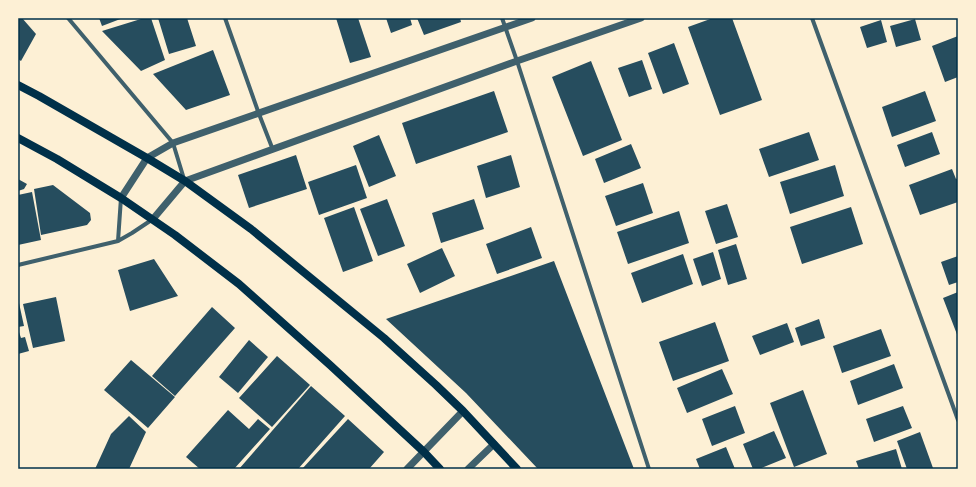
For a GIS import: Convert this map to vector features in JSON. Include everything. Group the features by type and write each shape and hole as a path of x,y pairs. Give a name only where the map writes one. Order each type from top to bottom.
{"main road":[{"path":"18,85 185,181 251,229 384,338 436,384 517,469"},
{"path":"18,138 57,159 153,219 239,284 330,365 424,452 440,469"}],"street":[{"path":"68,18 174,143 185,181"},
{"path":"226,18 273,150"},
{"path":"502,18 649,469"},
{"path":"118,240 121,198 147,158 174,143 532,18"},
{"path":"18,265 118,240 132,233 153,219 185,181 517,61 641,18"},
{"path":"812,18 958,420"},
{"path":"407,469 463,411"},
{"path":"468,469 494,444"}],"building":[{"path":"18,18 22,18 36,34 21,61 18,59"},
{"path":"99,18 123,18 102,26"},
{"path":"144,18 151,18 165,60 141,71 102,31"},
{"path":"158,18 187,18 196,46 169,54"},
{"path":"336,18 358,18 371,57 350,63"},
{"path":"386,18 410,18 412,25 391,33"},
{"path":"417,18 460,18 461,22 424,35"},
{"path":"713,18 732,18 762,100 720,115 688,27"},
{"path":"915,19 921,40 896,47 890,26"},
{"path":"881,20 887,42 867,48 860,27"},
{"path":"958,36 958,77 945,82 932,46"},
{"path":"674,43 689,84 663,94 648,53"},
{"path":"213,50 230,95 186,110 153,74"},
{"path":"642,60 652,89 629,97 618,68"},
{"path":"591,61 622,140 583,156 552,77"},
{"path":"494,91 508,132 416,164 402,123"},
{"path":"925,91 936,121 892,137 882,107"},
{"path":"809,132 819,160 769,177 759,149"},
{"path":"932,132 940,154 905,167 897,145"},
{"path":"379,135 396,176 369,187 353,146"},
{"path":"631,144 641,168 604,183 595,159"},
{"path":"296,155 307,189 249,208 238,175"},
{"path":"511,155 520,187 486,198 477,166"},
{"path":"356,165 367,198 319,215 308,182"},
{"path":"835,165 844,196 790,214 780,182"},
{"path":"952,169 956,179 958,178 958,202 920,215 909,185"},
{"path":"18,179 27,184 24,189 18,191"},
{"path":"643,183 653,213 616,226 605,196"},
{"path":"53,185 90,213 91,220 87,225 41,235 34,189"},
{"path":"32,192 41,240 18,245 18,195"},
{"path":"387,199 405,246 378,256 360,209"},
{"path":"474,199 484,229 441,243 432,213"},
{"path":"727,204 738,237 716,244 705,211"},
{"path":"354,207 373,261 343,272 324,218"},
{"path":"851,207 863,244 802,264 790,227"},
{"path":"679,211 689,243 628,264 617,232"},
{"path":"531,227 542,258 497,274 486,244"},
{"path":"736,244 747,279 728,285 718,250"},
{"path":"442,248 455,276 420,293 407,264"},
{"path":"713,252 721,279 702,286 693,259"},
{"path":"683,254 693,284 642,303 631,273"},
{"path":"958,256 958,282 949,285 941,262"},
{"path":"154,259 178,296 130,311 118,270"},
{"path":"554,261 634,469 538,469 466,393 386,319"},
{"path":"958,292 958,337 943,298"},
{"path":"56,297 65,341 33,348 23,304"},
{"path":"19,303 24,326 18,327 18,304"},
{"path":"212,307 235,328 175,396 152,376"},
{"path":"819,319 825,338 801,346 795,328"},
{"path":"715,322 729,361 673,381 659,342"},
{"path":"787,323 794,342 760,355 752,336"},
{"path":"18,329 21,338 25,337 29,351 18,354"},
{"path":"881,329 891,356 842,373 833,346"},
{"path":"249,340 268,357 238,393 219,377"},
{"path":"277,356 310,385 272,427 239,398"},
{"path":"131,360 175,397 148,428 104,390"},
{"path":"894,364 903,388 858,405 850,381"},
{"path":"722,369 733,394 687,413 677,388"},
{"path":"311,386 345,416 298,469 239,469"},
{"path":"803,390 827,454 794,467 770,403"},
{"path":"735,406 745,433 712,446 702,419"},
{"path":"903,406 912,428 874,442 866,419"},
{"path":"228,410 249,429 258,419 270,429 234,469 200,469 186,457"},
{"path":"129,416 146,432 129,469 95,469 111,434"},
{"path":"348,419 384,452 369,469 302,469"},
{"path":"774,431 786,458 759,469 753,469 743,444"},
{"path":"920,432 933,468 907,469 897,441"},
{"path":"726,447 735,469 700,469 696,459"},
{"path":"896,449 902,469 859,469 856,461"}]}
